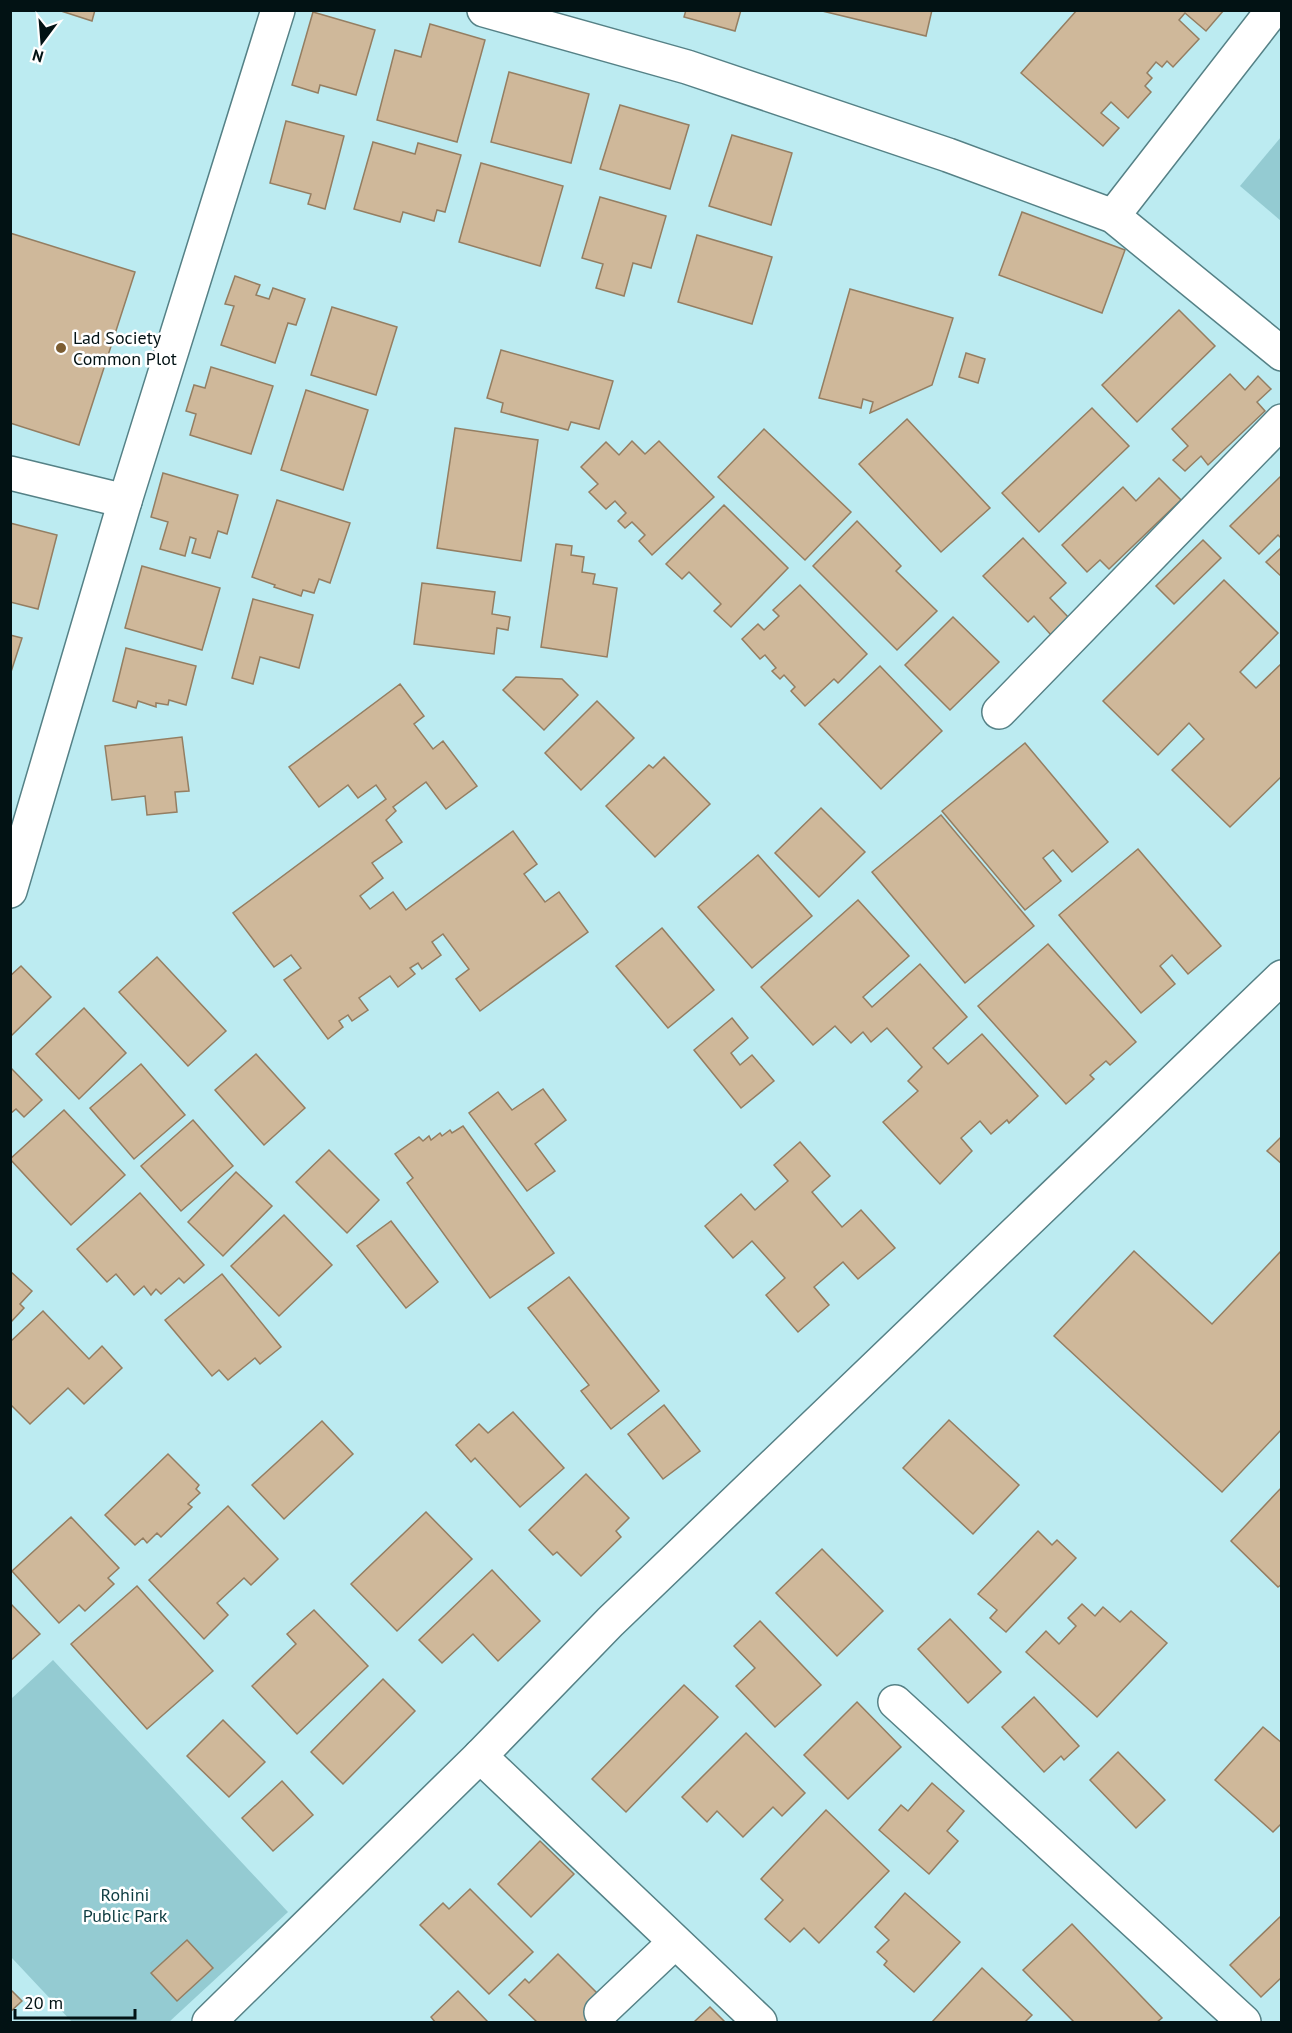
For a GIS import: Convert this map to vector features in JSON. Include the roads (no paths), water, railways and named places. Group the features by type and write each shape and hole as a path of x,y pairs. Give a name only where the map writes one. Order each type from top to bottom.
{"street":[{"path":"10,891 125,501 278,10"},
{"path":"484,10 687,67 948,155 1113,216 1281,354"},
{"path":"1113,216 1274,10"},
{"path":"999,712 1281,421"},
{"path":"10,473 125,501"},
{"path":"209,2022 480,1756 610,1622 1281,977"},
{"path":"895,1702 1244,2022"},
{"path":"480,1756 760,2022"},
{"path":"602,2012 675,1942"}],"place":[{"name":"Lad Society Common Plot","path":"61,348"}],"park label":[{"name":"Rohini Public Park","path":"125,1905"}]}
